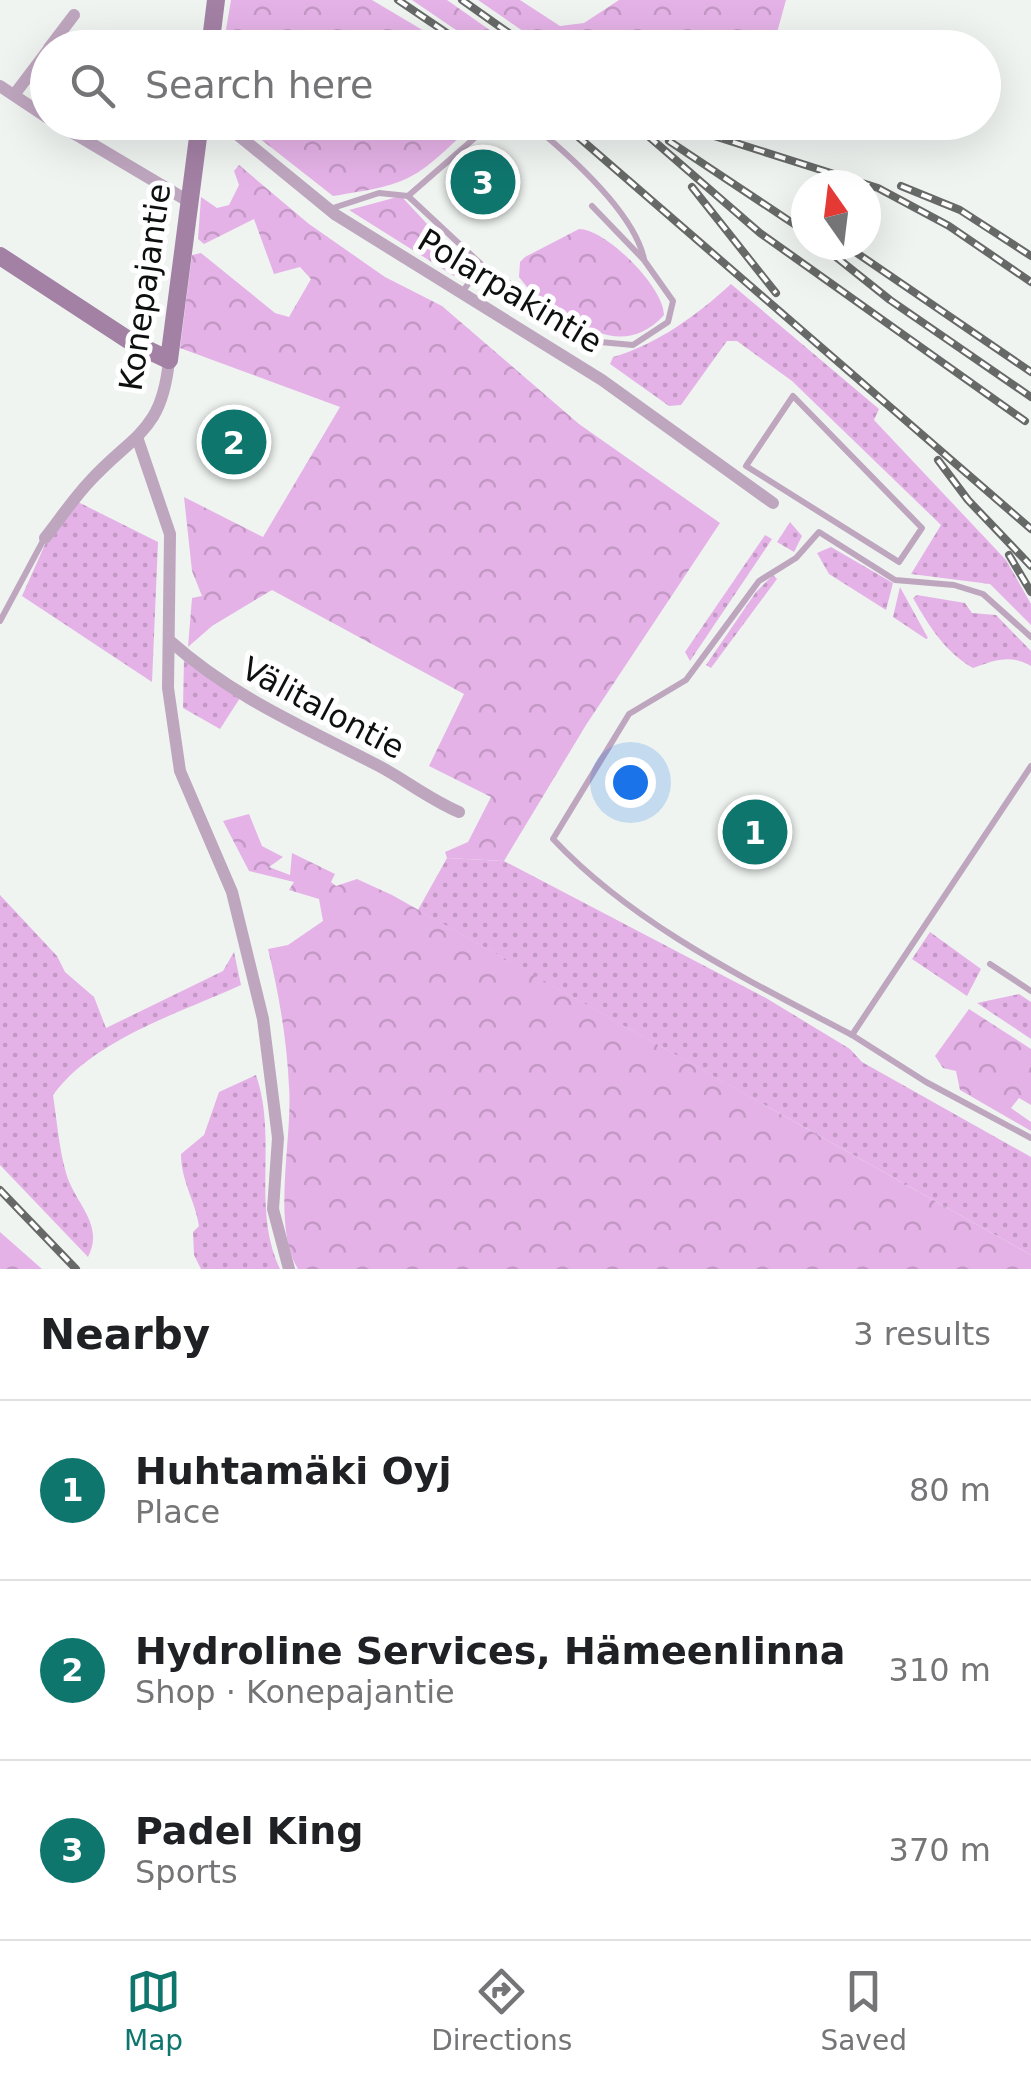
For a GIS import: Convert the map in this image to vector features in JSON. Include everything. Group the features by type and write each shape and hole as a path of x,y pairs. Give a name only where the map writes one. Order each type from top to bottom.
{"street":[{"path":"212,30 216,0"},
{"path":"62,30 74,14"},
{"path":"14,95 30,73"},
{"path":"0,86 30,106"},
{"path":"85,140 188,202"},
{"name":"Konepajantie","path":"45,538 90,480 138,440 161,404 197,140"},
{"name":"Polarpakintie","path":"244,140 329,210 602,380 769,500"},
{"path":"0,256 133,343 168,360"},
{"path":"138,440 170,534 168,688 180,771 232,892 262,1018 278,1138 273,1210 288,1269"},
{"name":"Välitalontie","path":"170,641 220,684 386,770 421,796 458,812"}],"lane":[{"path":"408,196 432,180 474,140"},
{"path":"548,140 624,216 638,235 644,260"},
{"path":"329,210 379,193 408,196 482,265 580,331 600,342 626,347 659,332 674,308 671,294 592,206"},
{"path":"462,292 482,265"},
{"path":"793,396 922,528 896,562 775,484 746,466 793,396"},
{"path":"769,500 775,484"},
{"path":"1031,637 983,594 954,585 895,580 820,532 796,558 759,581 686,680 633,710 560,822 554,839 581,868 716,964 852,1035 926,1082 1031,1138"},
{"path":"0,621 45,538"},
{"path":"852,1035 1031,766"},
{"path":"990,964 1031,990"}],"green space":[{"path":"231,0 372,0 422,30 226,30"},
{"path":"412,0 447,0 490,30 456,30"},
{"path":"478,0 520,0 560,26 584,23 619,0 786,0 778,30 521,30"},
{"path":"262,140 456,140 408,178 333,196"},
{"path":"239,165 309,224 385,277 442,306 579,424 720,523 586,725 504,861 447,858 445,852 468,842 491,797 429,766 464,694 272,590 212,626 188,647 192,598 202,596 192,571 184,497 263,537 340,407 180,348 192,255 201,253 275,313 289,317 311,279 300,267 274,274 254,219 204,244 198,239 201,197 217,208 229,205 239,185 234,171"},
{"path":"401,196 459,258 462,270 454,276 349,210"},
{"path":"579,229 604,238 618,249 655,290 664,315 647,329 629,336 594,331 559,311 519,277 520,262 525,257"},
{"path":"731,284 879,409 874,420 1006,560 1031,604 1031,625 990,584 911,574 941,525 792,381 737,341 727,341 681,405 669,406 610,364 613,357 676,327"},
{"path":"78,502 158,542 152,682 22,596 47,540"},
{"path":"790,522 802,536 794,552 777,542"},
{"path":"765,535 772,539 690,661 685,652"},
{"path":"831,547 893,583 886,610 829,574 817,553"},
{"path":"773,575 777,579 711,668 706,665 756,592"},
{"path":"900,587 928,638 893,617"},
{"path":"917,595 965,603 972,613 996,615 1031,651 1031,666 1009,659 973,668 938,638 913,598"},
{"path":"184,658 240,698 220,729 183,708"},
{"path":"249,814 262,846 283,857 269,867 290,875 292,853 335,874 331,882 336,886 357,879 392,895 1031,1255 1031,1269 298,1269 290,1251 284,1206 289,1107 286,1052 268,949 288,945 323,921 319,899 289,890 294,882 249,871 223,821"},
{"path":"447,858 504,861 766,998 850,1049 862,1062 1031,1157 1031,1255 418,910"},
{"path":"0,895 57,956 65,972 94,997 106,1028 223,971 234,952 241,985 114,1043 70,1075 53,1095 66,1173 91,1224 88,1257 0,1165"},
{"path":"930,932 981,969 967,996 912,959"},
{"path":"1019,994 1031,1002 1031,1039 977,1003"},
{"path":"969,1009 1031,1049 1031,1105 1019,1098 1011,1108 1031,1122 1031,1131 960,1090 956,1071 943,1068 935,1056"},
{"path":"256,1075 265,1123 267,1222 280,1269 201,1269 194,1255 193,1232 199,1226 181,1154 204,1135 219,1092"},
{"path":"0,1232 42,1269 0,1269"}],"railway":[{"path":"398,0 442,30"},
{"path":"462,0 504,30"},
{"path":"582,140 1031,529"},
{"path":"653,140 760,233 1025,421"},
{"path":"727,140 878,188 949,226 1031,282"},
{"path":"669,141 791,222"},
{"path":"901,186 960,210 1031,256"},
{"path":"692,187 776,293"},
{"path":"840,260 890,300 1031,397"},
{"path":"867,260 1031,372"},
{"path":"938,460 968,500 1031,566"},
{"path":"1009,555 1031,592"},
{"path":"0,1190 76,1269"}],"place":[{"name":"Padel King","path":"483,182"},
{"name":"Hydroline Services, Hämeenlinna","path":"234,442"},
{"name":"Huhtamäki Oyj","path":"755,832"}]}
